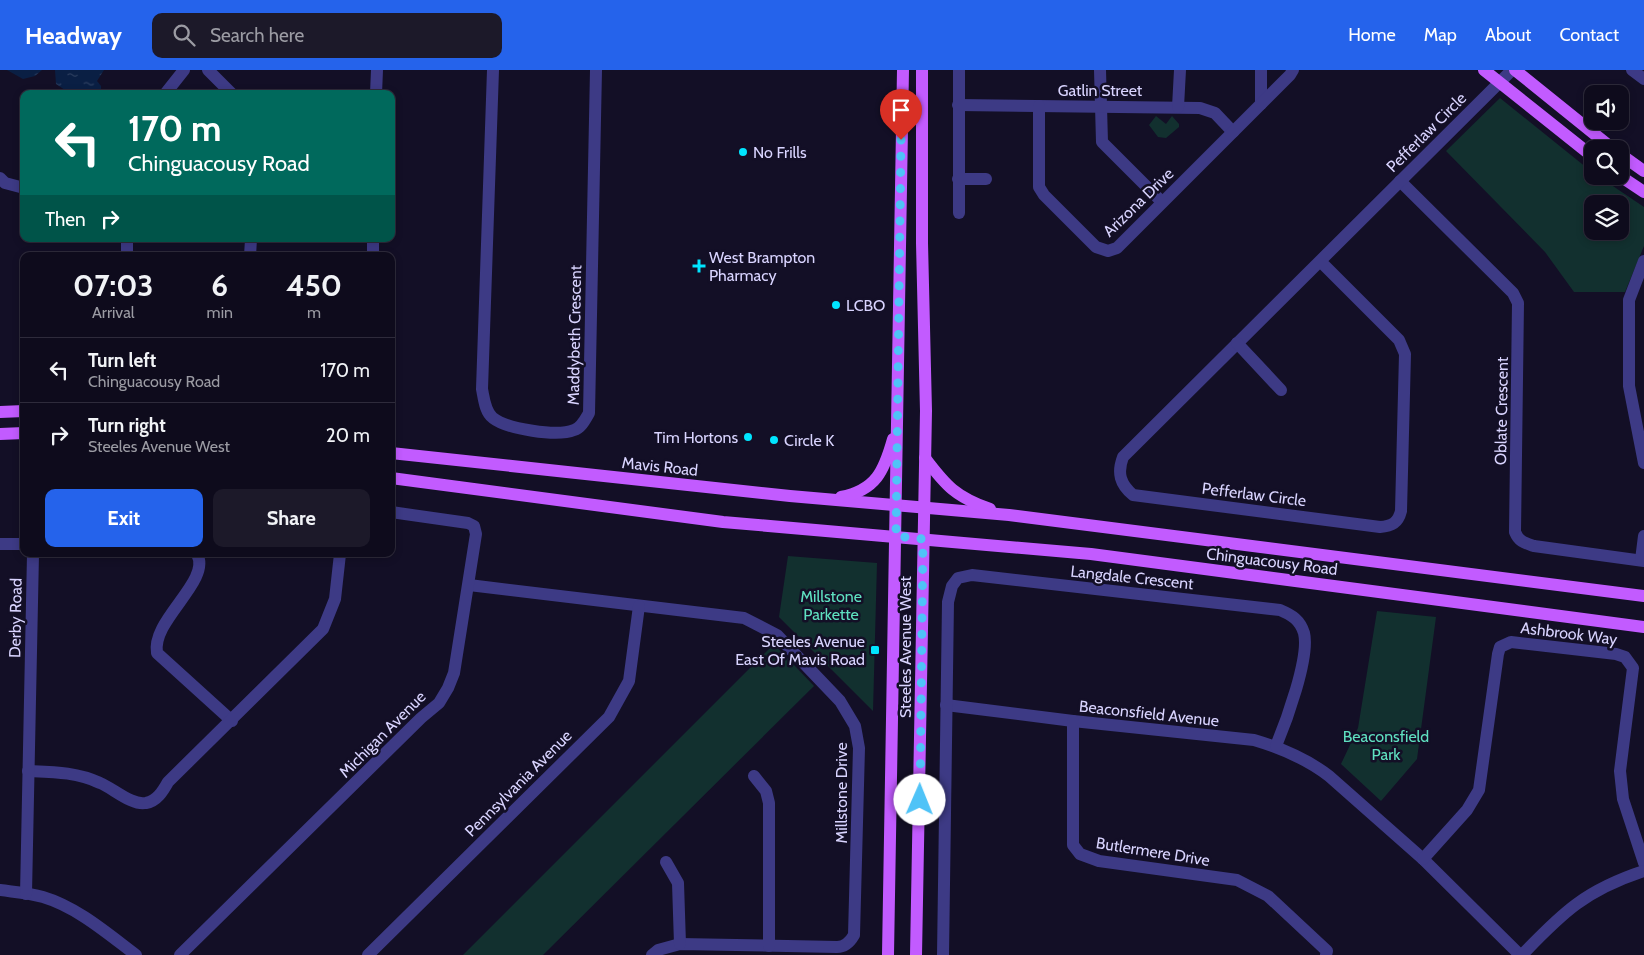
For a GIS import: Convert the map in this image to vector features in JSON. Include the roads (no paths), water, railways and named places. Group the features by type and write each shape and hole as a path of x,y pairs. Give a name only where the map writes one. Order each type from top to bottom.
{"main road":[{"name":"Steeles Avenue West","path":"888,955 902,70"},
{"name":"Steeles Avenue West","path":"916,955 925,508 922,70"},
{"path":"1484,70 1584,150"},
{"path":"1514,70 1602,140"},
{"path":"1629,160 1644,170"},
{"path":"1629,182 1644,192"},
{"path":"0,412 20,411"},
{"path":"829,500 856,494 877,478 886,465 897,422"},
{"path":"0,434 20,433"},
{"name":"Mavis Road","path":"395,454 829,500 925,508"},
{"path":"405,456 396,478 723,522 896,536"},
{"path":"925,458 944,484 965,500 1009,515"},
{"name":"Chinguacousy Road","path":"925,508 1009,515 1644,596"},
{"name":"Chinguacousy Road","path":"896,536 1101,555 1644,627"}],"street":[{"path":"168,90 184,70"},
{"path":"208,70 228,90"},
{"path":"376,90 377,70"},
{"name":"Maddybeth Crescent","path":"493,70 482,389 488,412 493,418 508,426 550,432 573,431 583,423 589,413 596,70"},
{"path":"959,70 959,212"},
{"path":"1100,70 1102,142 1162,202"},
{"path":"1178,107 1180,70"},
{"path":"1261,70 1261,104"},
{"name":"Arizona Drive","path":"1039,106 1039,187 1044,195 1096,247 1108,251 1116,248 1261,104 1292,70"},
{"name":"Pefferlaw Circle","path":"1320,260 1398,340 1405,354 1401,511 1394,524 1380,527 1133,495 1120,480 1119,468 1123,457 1320,260 1514,70"},
{"path":"1632,70 1644,79"},
{"name":"Gatlin Street","path":"958,105 1178,107 1208,110 1215,113 1233,132"},
{"path":"0,178 5,183 20,187"},
{"path":"958,179 986,179"},
{"name":"Oblate Crescent","path":"1400,181 1513,293 1518,303 1515,532 1517,538 1534,546 1642,560 1644,536"},
{"path":"1644,262 1629,300 1629,386 1644,463"},
{"path":"1237,343 1281,390"},
{"name":"Michigan Avenue","path":"180,955 421,718 435,708 448,688 454,672 469,585 476,534 474,526 468,523 395,513"},
{"path":"0,544 20,544"},
{"name":"Derby Road","path":"26,894 33,557"},
{"path":"198,557 201,567 199,574 180,600 157,640 157,653 232,721"},
{"path":"28,771 85,776 135,802 144,804 153,801 168,782 232,721 323,628 335,599 340,557"},
{"name":"Langdale Crescent","path":"946,705 948,602 952,586 958,578 972,575 1280,610 1293,615 1304,635 1292,707 1276,746"},
{"name":"Millstone Drive","path":"469,585 744,618 777,635 840,701 856,726 859,748 854,935 851,941 842,947 680,944 658,950 652,955"},
{"name":"Pennsylvania Avenue","path":"368,955 609,717 629,680 639,606"},
{"name":"Ashbrook Way","path":"1423,859 1467,810 1479,790 1498,654 1500,647 1511,642 1616,654 1625,657 1633,668 1620,771 1623,799 1644,863"},
{"path":"944,955 946,705"},
{"name":"Beaconsfield Avenue","path":"946,705 1073,721 1254,740 1276,746 1316,766 1329,776 1423,859 1521,955"},
{"name":"Butlermere Drive","path":"1073,721 1073,845 1080,854 1099,861 1237,880 1268,896 1327,951 1326,955"},
{"path":"754,776 766,792 770,817 769,946"},
{"path":"666,862 678,883 680,944"},
{"path":"1521,955 1554,922 1586,896 1620,879 1644,872"},
{"path":"0,890 26,894 60,904 111,936 136,955"}],"water":[{"path":"7,70 42,70 35,76 23,79"},
{"path":"55,70 104,70 97,81 101,86 101,90 65,90 56,84"}],"place":[{"name":"No Frills","path":"743,152"},
{"name":"West Brampton Pharmacy","path":"699,266"},
{"name":"LCBO","path":"836,305"},
{"name":"Tim Hortons","path":"748,437"},
{"name":"Circle K","path":"774,440"},
{"name":"Steeles Avenue East Of Mavis Road","path":"875,650"}],"park label":[{"name":"Millstone Parkette","path":"831,605"},
{"name":"Beaconsfield Park","path":"1386,745"}]}
